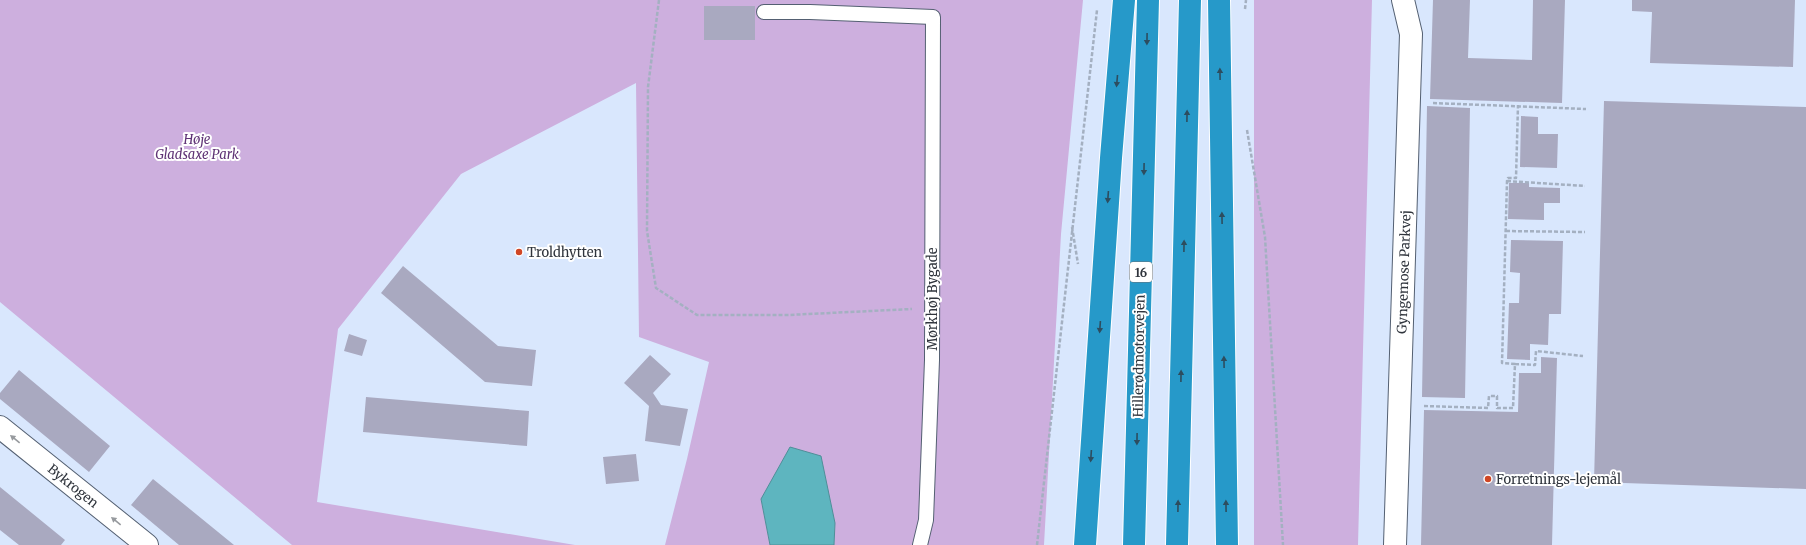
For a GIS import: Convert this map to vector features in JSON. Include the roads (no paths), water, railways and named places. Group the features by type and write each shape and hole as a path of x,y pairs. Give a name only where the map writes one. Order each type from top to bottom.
{"highway":[{"path":"1085,545 1111,158 1124,0"},
{"name":"Hillerødmotorvejen","path":"1134,545 1148,0"},
{"path":"1177,545 1190,0"},
{"path":"1219,0 1227,545"}],"street":[{"name":"Gyngemose Parkvej","path":"1395,545 1411,34 1403,0"},
{"name":"Bykrogen","path":"0,427 147,545"}],"lane":[{"name":"Mørkhøj Bygade","path":"764,12 810,12 933,17 932,360 926,520 920,545"}],"place":[{"name":"Troldhytten","path":"519,252"},
{"name":"Forretnings-lejemål","path":"1488,479"}],"park label":[{"name":"Høje Gladsaxe Park","path":"197,146"}]}
